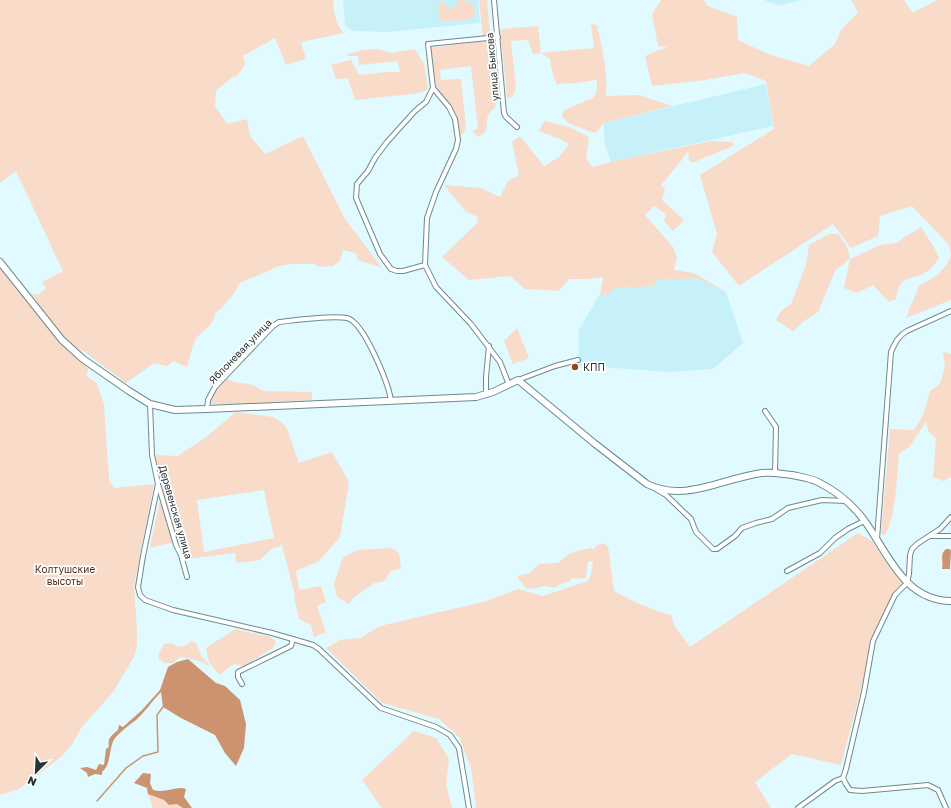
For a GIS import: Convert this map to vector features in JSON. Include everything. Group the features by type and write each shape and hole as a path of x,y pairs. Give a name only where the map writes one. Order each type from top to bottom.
{"street":[{"name":"улица Быкова","path":"494,0 504,113 506,117 517,127"},
{"path":"425,265 397,271 391,269 380,254 356,198 357,184 368,171 391,137 415,111 426,102 433,88 428,44 498,37"},
{"path":"433,88 449,107 455,119 458,140 456,149 436,192 427,218 425,265 436,287 471,324 489,346 500,362 509,385"},
{"path":"0,262 67,345 100,371 139,398 150,404 176,410 476,397 486,395 518,380 555,366 578,360"},
{"path":"878,542 891,352 900,335 951,311"},
{"name":"Яблоневая улица","path":"208,409 208,400 214,387 273,326 279,322 338,317 348,318 357,324 383,373 392,400"},
{"path":"486,395 489,346"},
{"path":"518,380 646,484 666,495 691,519 696,532 713,550 735,536 742,528 772,519 788,508 822,500 845,501"},
{"name":"Деревенская улица","path":"150,404 152,455 158,484 187,577"},
{"path":"765,411 776,427 775,473"},
{"path":"654,488 671,491 691,490 749,475 775,473 812,479 829,488 853,507 884,552 914,590 941,600 951,601"},
{"path":"158,484 138,587 140,594 145,600 156,605 313,645 381,708 436,727 450,734 459,748 469,808"},
{"path":"946,808 938,790 928,785 862,791 850,790 843,778 864,692 873,641 895,595 907,582 910,555 912,550 917,544 940,529 951,517"},
{"path":"787,571 820,553 835,538 864,521"},
{"path":"930,536 951,536"},
{"path":"242,684 238,678 238,672 291,646 293,639"},
{"path":"798,808 836,781 843,778"}],"shaded area":[{"path":"343,0 478,0 480,23 387,32 354,31 345,26"},
{"path":"764,0 801,0 778,6"},
{"path":"766,84 773,126 611,162 605,145 603,123"},
{"path":"696,278 726,292 743,343 713,369 668,372 601,367 578,367 579,330 599,295 600,296 614,288 654,286 655,280"},
{"path":"946,549 951,550 950,569 942,569 942,556"},
{"path":"188,659 216,683 225,686 240,700 246,724 244,748 236,766 225,753 215,735 163,707 161,692 136,720 115,738 111,746 109,760 102,772 102,775 95,774 88,777 87,773 80,768 87,767 96,770 99,764 104,765 106,749 109,747 109,739 118,730 119,725 123,727 142,710 160,690 168,667 177,662"},
{"path":"143,773 151,774 150,783 153,790 162,791 179,788 186,789 184,797 192,808 183,808 177,804 169,805 164,800 148,794 147,788 134,783"}],"green space":[{"name":"Колтушские высоты","path":"0,0 333,0 337,22 344,33 301,42 306,59 286,65 275,38 243,56 245,65 236,77 233,77 216,90 215,106 227,124 247,119 250,136 265,154 303,136 345,219 382,268 358,260 356,253 343,250 340,261 333,266 320,267 314,264 293,264 279,266 240,283 235,292 221,309 215,313 211,325 196,339 187,367 174,361 167,366 154,363 126,383 86,353 65,342 62,333 53,333 89,369 86,376 96,382 104,404 109,480 114,488 154,484 134,585 137,644 135,655 113,692 81,728 73,743 62,756 19,789 0,795 0,268 52,331 59,332 31,293 38,295 46,288 42,282 63,271 16,171 0,183"},
{"path":"458,0 465,0 465,3 473,3 475,15 468,20 440,21 438,4 445,2 447,9 458,5"},
{"path":"479,0 487,0 490,34 483,37"},
{"path":"661,0 704,0 708,6 737,17 738,40 768,54 809,66 835,44 841,30 858,12 851,0 904,0 913,13 937,0 951,0 951,255 949,245 912,206 880,216 878,236 851,248 833,224 739,286 712,252 717,234 700,175 774,129 766,81 745,73 705,80 652,86 645,56 667,47 658,46 652,14"},
{"path":"591,24 597,25 603,51 606,96 639,95 672,106 603,123 599,130 594,133 568,123 562,116 564,110 593,98 597,90 597,80 557,84 552,72 550,59 541,53 594,48"},
{"path":"538,26 541,53 533,54 528,40 511,41 516,88 512,97 507,98 500,29"},
{"path":"493,40 498,90 495,108 490,113 488,118 486,131 478,137 472,131 478,128 471,66 440,70 441,80 461,79 466,127 463,134 460,135 458,123 450,107 438,90 434,80 429,48"},
{"path":"377,49 392,53 415,49 424,64 428,89 420,93 355,100 348,78 336,79 331,65 351,60 359,75 400,72 398,61 359,65 358,56 346,56 348,54 363,50"},
{"path":"544,121 569,127 589,137 586,159 593,167 610,162 711,141 733,142 733,146 692,163 689,160 688,151 661,185 665,189 662,200 684,220 673,231 664,221 666,214 654,206 645,215 673,247 677,257 674,270 694,273 726,292 696,278 655,280 655,286 615,288 610,293 600,296 603,277 569,279 559,291 525,289 510,276 469,280 442,257 477,223 478,217 466,212 444,185 480,188 500,197 508,181 519,175 512,142 520,136 544,166 559,157 569,144 539,131"},
{"path":"921,227 939,258 928,271 903,282 900,285 896,299 889,302 873,285 857,293 844,288 850,259 880,245 896,243"},
{"path":"829,234 838,234 846,245 850,257 843,265 836,269 818,312 804,321 793,331 776,320 781,311 791,304 806,265 809,245"},
{"path":"951,255 951,300 906,318 919,286 938,275 947,264"},
{"path":"517,328 529,358 513,364 504,341"},
{"path":"943,352 951,354 951,477 943,481 933,477 936,438 929,432 926,422 909,447 899,453 892,518 885,535 881,534 890,429 914,430 924,413 930,391 940,384 945,366"},
{"path":"226,378 230,381 253,385 262,391 312,392 312,400 271,402 262,404 209,404 216,388"},
{"path":"236,412 273,417 286,426 299,463 332,452 349,482 340,537 319,561 296,571 299,590 321,586 326,602 317,606 326,632 314,637 311,625 299,619 282,545 270,550 260,560 237,563 235,553 188,559 187,539 150,548 163,485 153,455 178,456 206,437","holes":["264,490 274,538 204,552 197,500"]},
{"path":"858,533 872,541 903,583 893,595 877,629 841,765 792,754 755,782 771,808 476,808 471,768 459,737 439,719 382,703 326,648 340,640 360,638 380,626 483,602 518,589 543,596 588,581 591,574 593,561 589,561 588,563 585,578 571,579 569,582 553,588 545,586 533,589 526,588 518,576 530,573 539,564 558,563 569,554 592,548 594,550 596,546 603,543 608,546 614,591 656,611 671,615 675,627 690,647"},
{"path":"391,548 399,553 401,568 390,572 384,581 374,583 353,598 349,604 337,597 334,584 343,557 358,550"},
{"path":"235,629 271,637 276,642 273,648 244,666 234,664 219,675 209,662 206,648"},
{"path":"191,641 196,643 202,657 211,667 196,660 184,657 180,657 173,663 165,663 159,659 159,653 164,644 171,643 178,647 187,645"},
{"path":"414,731 436,738 449,759 446,785 452,808 382,808 362,780"},
{"path":"148,794 164,800 169,805 177,804 183,808 153,808"}],"waterway":[{"path":"97,801 126,768 143,756 158,752 157,715 163,707"}],"place":[{"name":"КПП","path":"575,367"}]}
